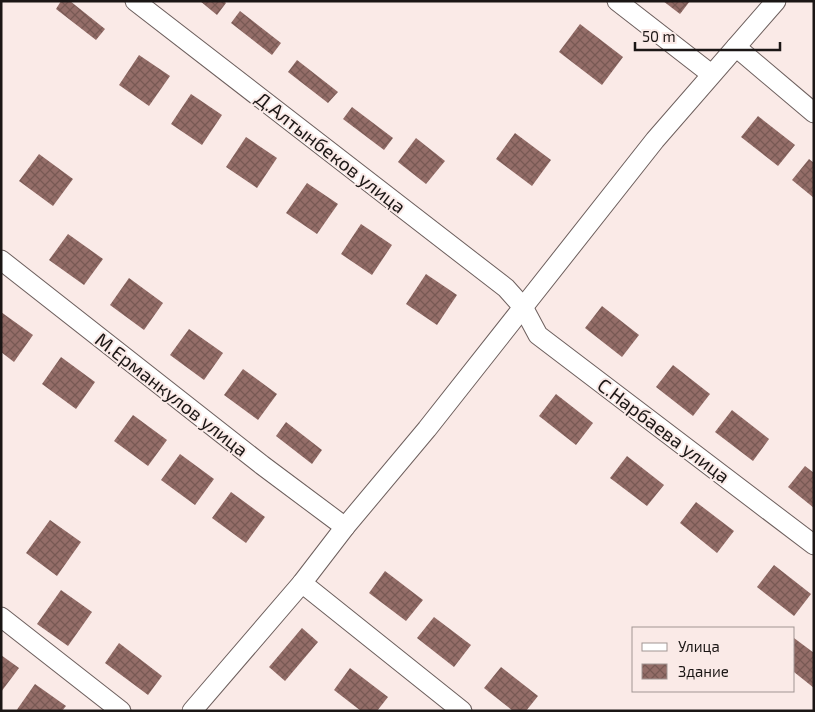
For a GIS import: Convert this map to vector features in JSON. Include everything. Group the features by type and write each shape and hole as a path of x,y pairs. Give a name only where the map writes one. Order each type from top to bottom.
{"street":[{"name":"Д.Алтынбеков улица","path":"135,1 499,282 523,307"},
{"path":"617,1 711,74"},
{"path":"192,711 302,583 654,140 776,1"},
{"path":"736,47 814,113"},
{"name":"М.Ерманкулов улица","path":"1,260 254,459 345,527"},
{"name":"С.Нарбаева улица","path":"523,307 538,334 814,545"},
{"path":"302,583 462,711"},
{"path":"1,618 121,711"}],"building":[{"path":"61,1 70,1 105,29 96,40 56,9"},
{"path":"200,1 224,1 226,3 217,15"},
{"path":"663,1 690,1 680,14"},
{"path":"240,11 281,43 272,55 231,23"},
{"path":"580,24 623,57 602,85 559,52"},
{"path":"139,55 170,76 149,106 119,85"},
{"path":"297,60 338,92 328,103 288,72"},
{"path":"191,94 222,115 202,145 171,124"},
{"path":"352,107 393,138 384,150 343,119"},
{"path":"758,116 795,145 778,166 741,137"},
{"path":"515,133 551,160 532,186 496,159"},
{"path":"246,137 277,158 257,188 226,167"},
{"path":"416,138 445,161 426,184 398,162"},
{"path":"39,154 73,179 53,206 19,181"},
{"path":"809,159 814,163 814,198 792,180"},
{"path":"307,183 338,204 317,234 286,213"},
{"path":"361,224 392,245 372,275 341,254"},
{"path":"68,234 103,259 84,285 49,260"},
{"path":"426,274 457,295 437,325 406,304"},
{"path":"129,278 163,303 144,330 110,305"},
{"path":"602,306 639,335 622,357 585,328"},
{"path":"1,312 33,335 14,362 1,352"},
{"path":"189,329 223,353 204,380 170,355"},
{"path":"61,357 95,382 76,409 42,384"},
{"path":"673,365 710,394 693,416 656,387"},
{"path":"243,369 277,394 258,420 224,395"},
{"path":"556,394 593,423 576,445 539,416"},
{"path":"732,410 769,439 753,461 715,432"},
{"path":"133,415 167,440 148,466 114,441"},
{"path":"286,422 322,450 312,464 276,436"},
{"path":"180,454 214,479 195,505 161,480"},
{"path":"627,456 664,485 647,506 610,478"},
{"path":"805,466 814,473 814,508 788,487"},
{"path":"231,492 265,517 246,543 212,518"},
{"path":"696,502 734,531 717,553 680,523"},
{"path":"50,520 81,542 57,576 26,553"},
{"path":"774,565 811,594 794,616 757,587"},
{"path":"385,571 423,600 406,621 369,593"},
{"path":"61,590 92,612 68,646 37,624"},
{"path":"434,617 471,645 454,667 417,638"},
{"path":"302,628 318,642 285,681 269,667"},
{"path":"795,639 814,653 814,688 795,673"},
{"path":"119,643 162,676 148,695 105,663"},
{"path":"1,655 19,668 1,692"},
{"path":"501,667 538,696 526,711 513,711 484,688"},
{"path":"350,668 388,697 377,711 361,711 334,690"},
{"path":"35,684 66,706 62,711 16,711"}]}
